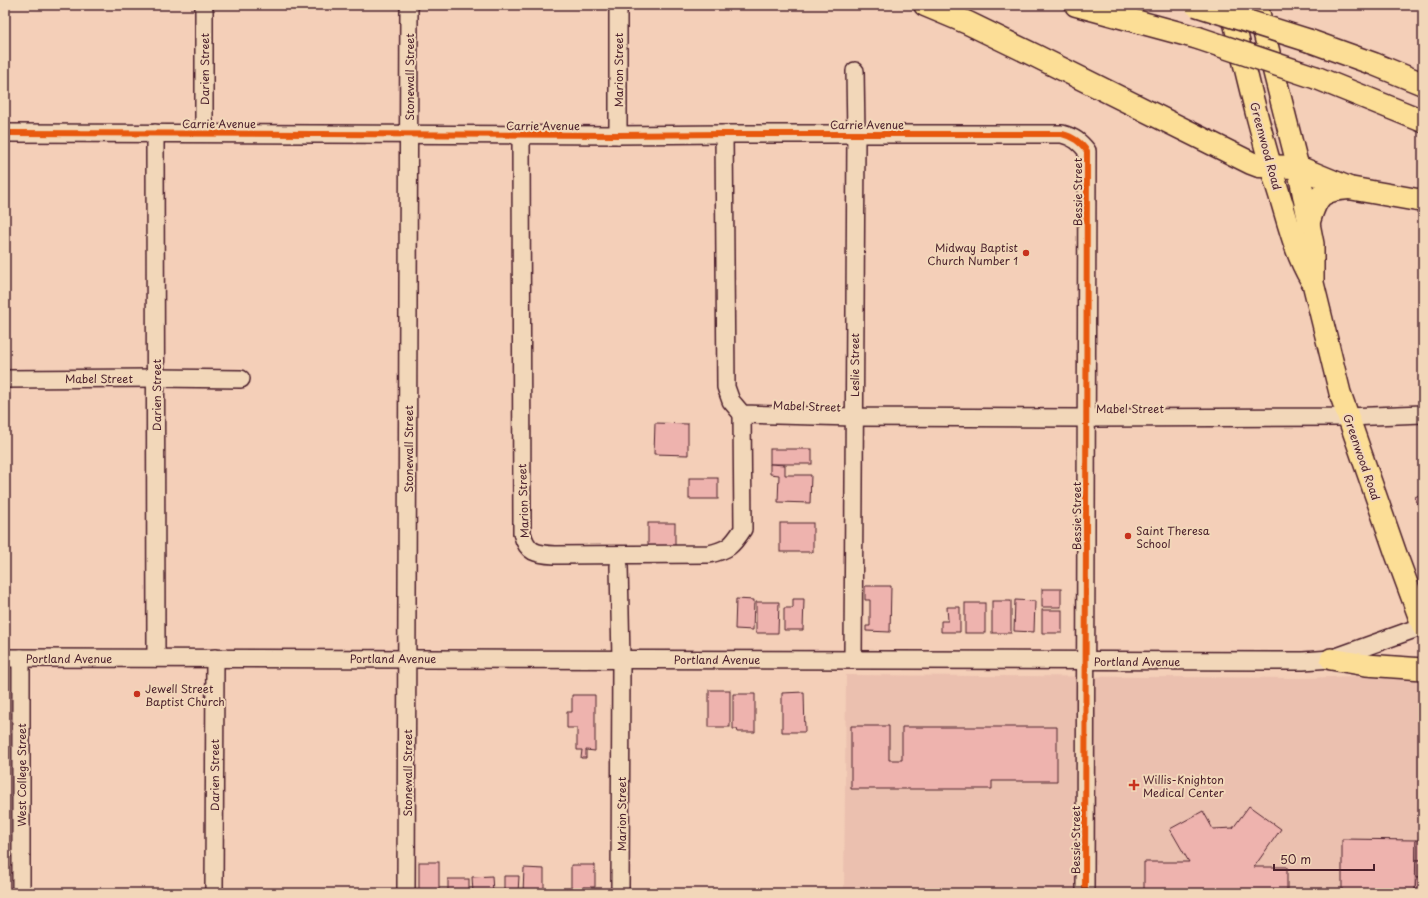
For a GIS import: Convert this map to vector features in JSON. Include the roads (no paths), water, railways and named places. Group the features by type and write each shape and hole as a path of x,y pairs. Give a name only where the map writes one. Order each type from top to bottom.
{"highway":[{"path":"925,5 968,23 1251,163 1259,166 1298,167 1349,188 1423,201"},
{"path":"1076,5 1198,38 1317,78 1423,121"},
{"path":"1196,5 1310,41 1374,64 1423,84"},
{"path":"1309,221 1317,200 1327,191 1349,188"}],"main road":[{"name":"Greenwood Road","path":"1230,5 1270,166 1298,253 1305,270 1313,283"},
{"name":"Greenwood Road","path":"1257,5 1298,167 1309,221 1313,244 1313,283 1348,417 1423,626"},
{"path":"1331,659 1366,665 1423,668"}],"street":[{"name":"Darien Street","path":"204,5 204,133"},
{"name":"Stonewall Street","path":"406,893 409,5"},
{"name":"Marion Street","path":"618,5 618,135"},
{"name":"Leslie Street","path":"853,660 856,134 855,71"},
{"name":"Carrie Avenue","path":"5,133 521,135 1062,134 1080,142"},
{"name":"Darien Street","path":"155,133 156,658"},
{"path":"724,134 726,387 731,401 742,414"},
{"name":"Marion Street","path":"521,135 522,533 525,543 531,550 540,554 555,555 709,554 723,551 735,542 743,529 742,414"},
{"name":"Bessie Street","path":"1080,142 1087,151 1085,893"},
{"name":"Mabel Street","path":"5,379 241,379"},
{"name":"Mabel Street","path":"742,414 854,417 1087,418 1348,417 1423,414"},
{"name":"Marion Street","path":"619,566 621,659 620,893"},
{"name":"Portland Avenue","path":"13,658 1303,661 1331,659 1423,626"},
{"name":"West College Street","path":"13,658 21,893"},
{"name":"Darien Street","path":"214,893 215,658"}],"place":[{"name":"Midway Baptist Church Number 1","path":"1026,253"},
{"name":"Saint Theresa School","path":"1128,536"},
{"name":"Jewell Street Baptist Church","path":"137,694"},
{"name":"Willis-Knighton Medical Center","path":"1134,785"}]}
